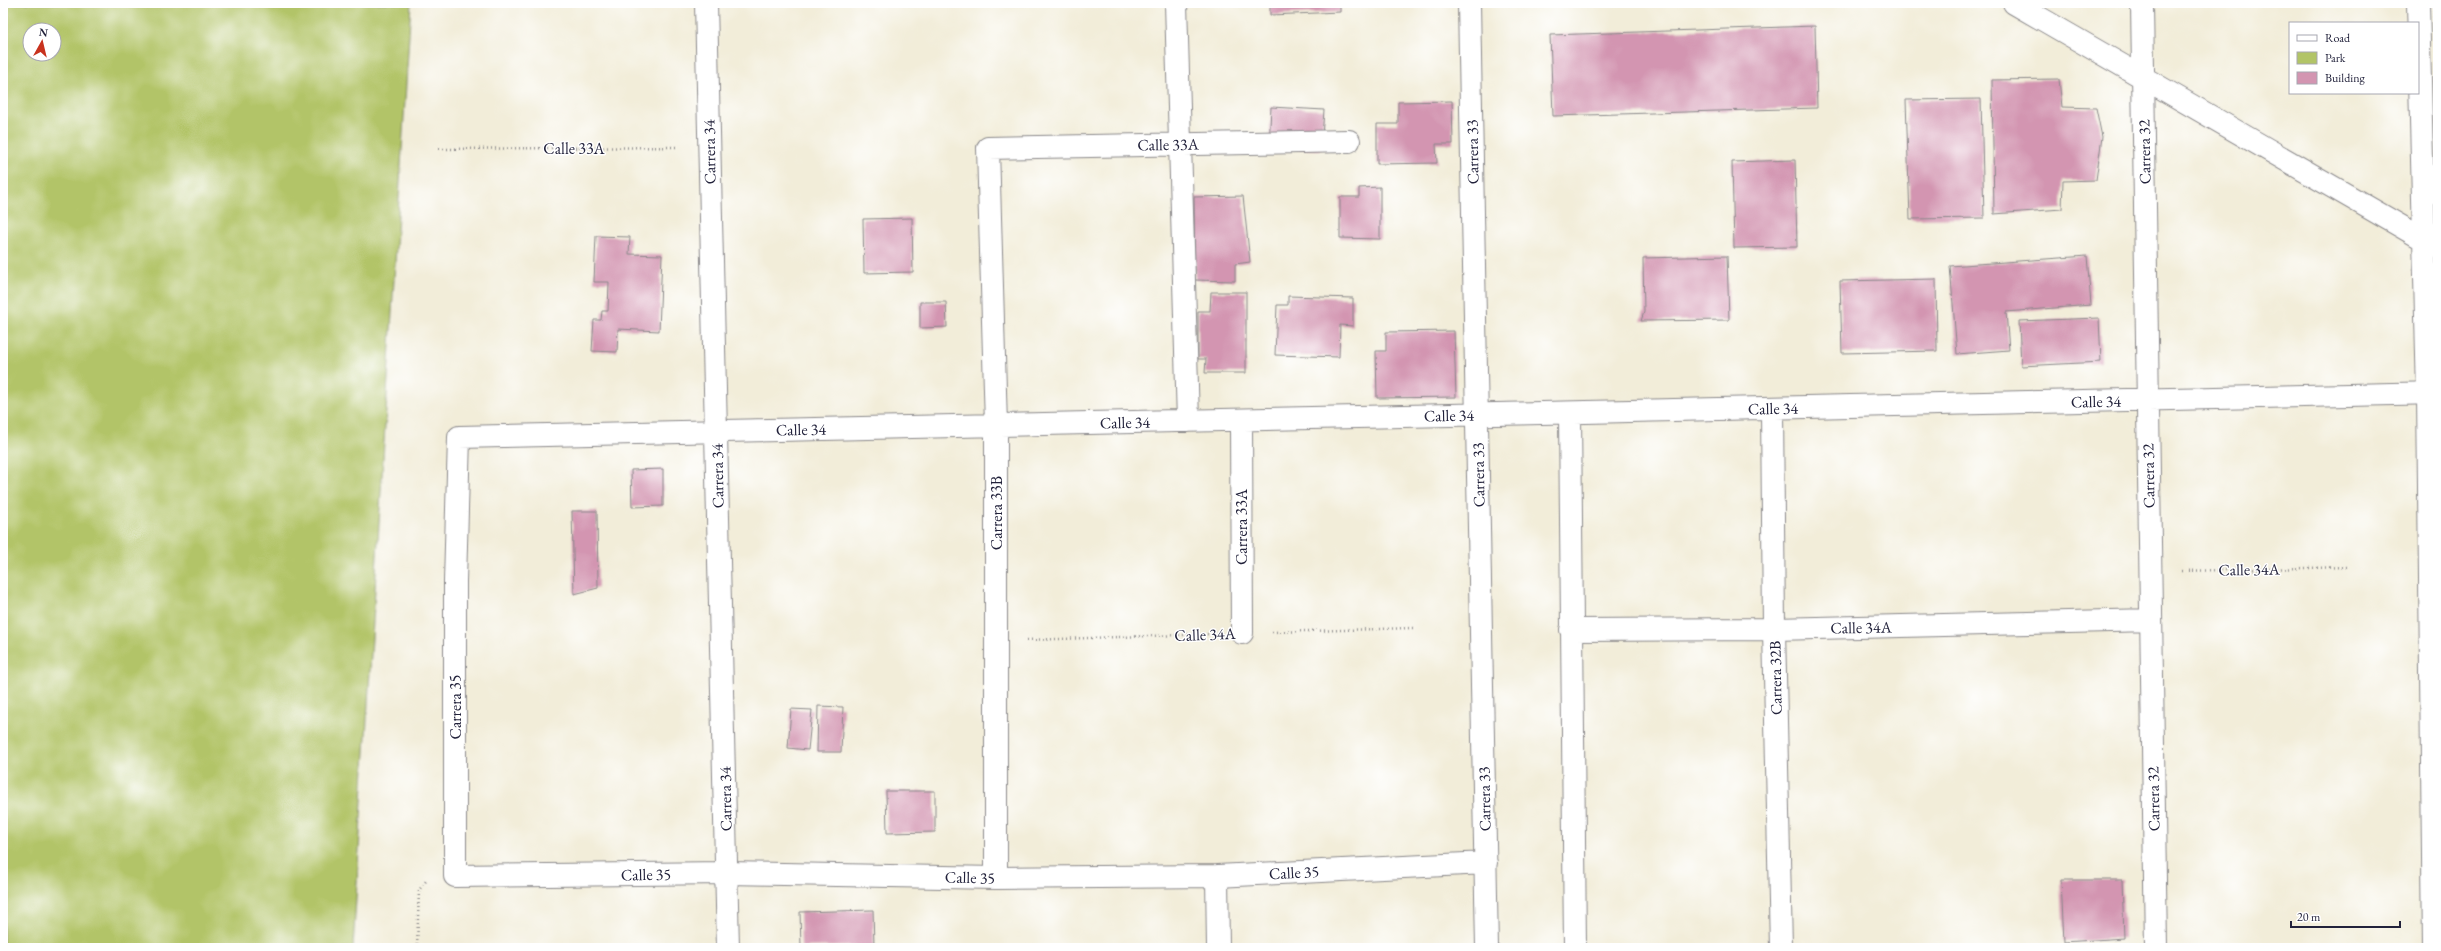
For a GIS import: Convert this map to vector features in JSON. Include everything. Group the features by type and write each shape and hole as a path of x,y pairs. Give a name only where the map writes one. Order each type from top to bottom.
{"street":[{"name":"Carrera 34","path":"706,3 728,948"},
{"path":"1176,3 1188,421"},
{"name":"Carrera 33","path":"1469,3 1487,948"},
{"path":"2014,3 2438,248"},
{"name":"Carrera 32","path":"2142,3 2156,948"},
{"path":"2418,3 2419,22"},
{"path":"2419,29 2433,394 2435,710 2434,948"},
{"name":"Calle 33A","path":"988,148 1349,141"},
{"name":"Carrera 33B","path":"988,148 996,425 996,878"},
{"name":"Calle 34","path":"459,437 2433,394"},
{"name":"Carrera 32B","path":"1772,408 1774,629 1781,948"},
{"path":"1570,413 1575,948"},
{"name":"Carrera 33A","path":"1241,420 1242,633"},
{"name":"Carrera 35","path":"455,876 455,582 459,437"},
{"name":"Calle 34A","path":"1571,630 1774,629 2150,620"},
{"name":"Calle 35","path":"455,876 726,873 996,878 1217,876 1486,863"},
{"path":"1217,876 1218,948"}],"path":[{"name":"Calle 33A","path":"439,149 709,147"},
{"name":"Calle 34A","path":"2150,572 2349,567"},
{"name":"Calle 34A","path":"996,641 1413,628"},
{"path":"417,948 419,890 422,883 434,877 455,876"}],"green space":[{"path":"3,3 411,3 353,948 3,948"}],"building":[{"path":"1270,3 1340,3 1340,12 1270,15"},
{"path":"1815,26 1817,108 1553,116 1550,35"},
{"path":"2059,79 2062,107 2096,108 2102,137 2096,180 2063,181 2062,209 1994,214 1992,80"},
{"path":"1981,99 1984,218 1910,219 1906,100"},
{"path":"1452,101 1453,144 1436,144 1437,163 1377,164 1377,124 1398,124 1398,102"},
{"path":"1271,107 1324,110 1321,150 1269,147"},
{"path":"1795,160 1797,247 1734,248 1732,162"},
{"path":"1380,187 1380,239 1340,238 1340,197 1359,197 1359,188"},
{"path":"1243,196 1250,262 1235,264 1235,281 1195,280 1194,197"},
{"path":"912,218 913,272 864,273 863,219"},
{"path":"596,236 630,237 629,254 662,255 659,331 618,329 617,352 592,351 594,320 601,320 602,311 608,311 609,282 594,282"},
{"path":"1727,256 1729,320 1641,321 1644,312 1643,258"},
{"path":"2087,256 2091,305 2006,312 2009,350 1957,354 1950,266"},
{"path":"1936,279 1937,351 1842,353 1840,281"},
{"path":"1211,292 1246,292 1246,373 1205,373 1206,359 1198,359 1198,311 1210,311"},
{"path":"1288,296 1353,298 1353,326 1340,325 1339,357 1275,355 1277,305 1288,305"},
{"path":"920,302 946,302 947,327 920,328"},
{"path":"2099,318 2101,362 2021,366 2019,321"},
{"path":"1454,331 1456,397 1377,398 1376,351 1386,351 1386,332"},
{"path":"663,469 663,506 632,507 631,470"},
{"path":"572,511 597,511 598,588 574,594"},
{"path":"818,706 843,707 841,752 817,752"},
{"path":"791,709 812,710 808,750 788,748"},
{"path":"886,791 935,791 935,832 887,833"},
{"path":"2061,880 2122,880 2124,938 2064,942"},
{"path":"873,910 874,946 801,947 800,912"}]}
